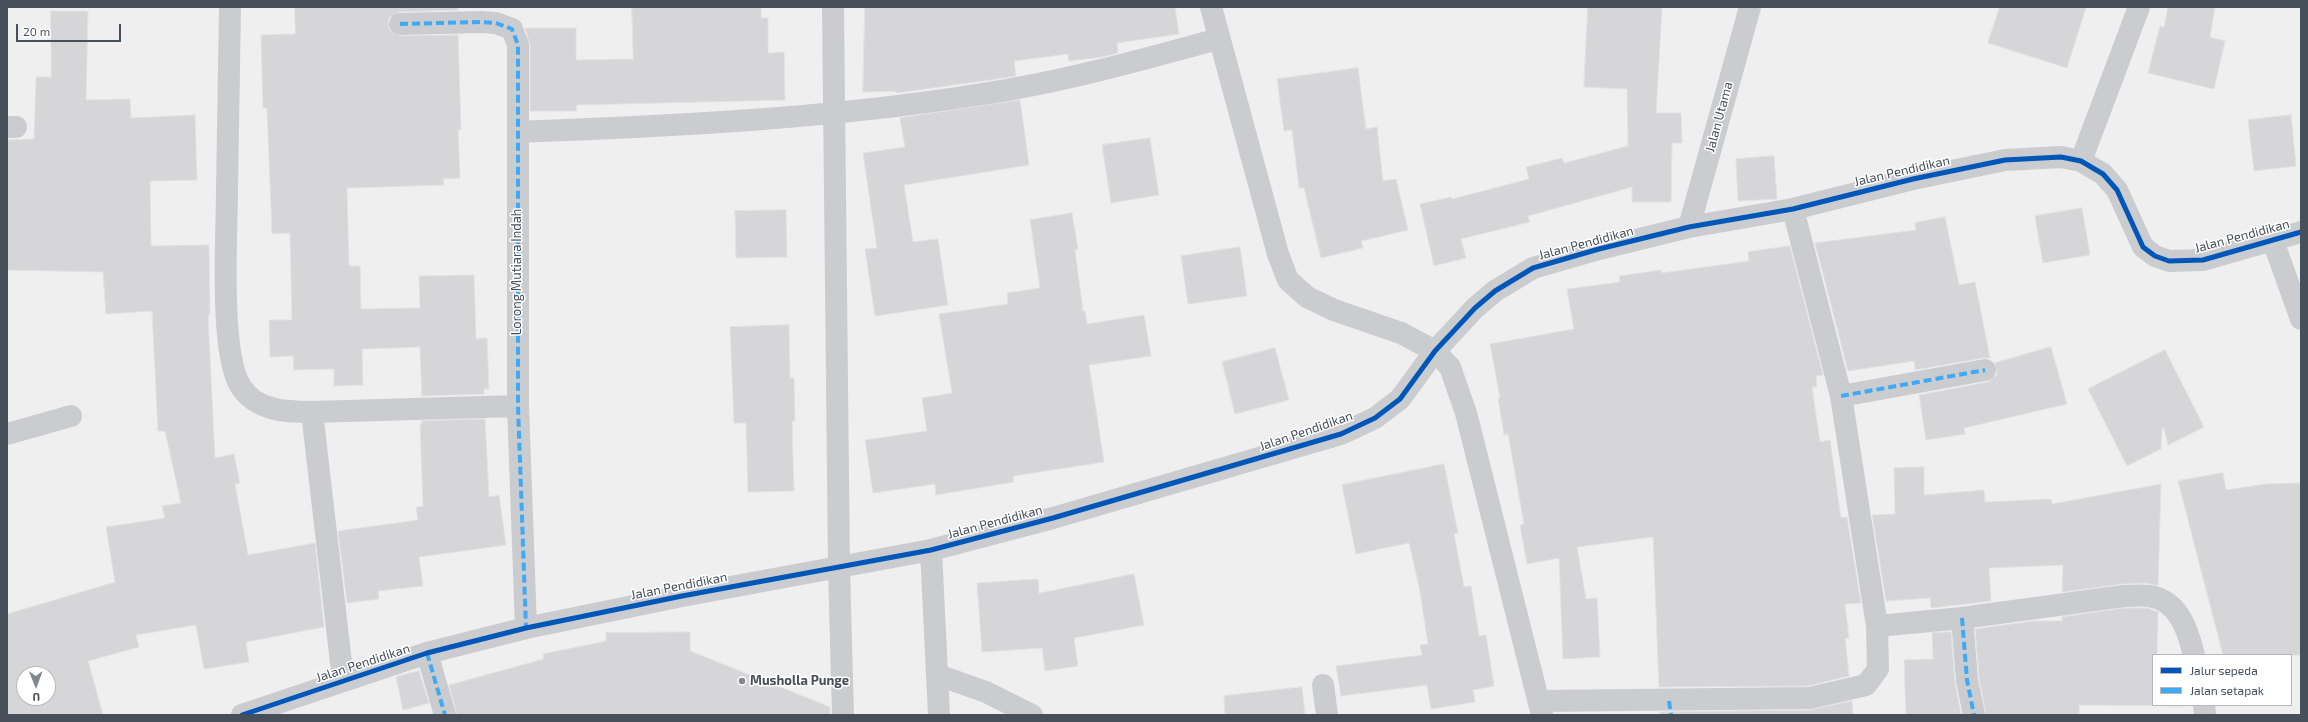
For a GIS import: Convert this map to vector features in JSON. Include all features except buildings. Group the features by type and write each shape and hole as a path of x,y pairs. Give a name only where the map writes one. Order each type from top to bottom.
{"street":[{"path":"230,7 226,247 231,361 241,387 254,400 264,406 286,412 518,406"},
{"path":"833,7 839,568 843,715"},
{"path":"1211,7 1218,39 1278,254 1288,280 1307,297 1334,310 1401,333 1435,351 1450,367 1464,407 1541,708 1670,708 1810,698 1857,689 1866,685 1878,669 1878,626 1841,396 1793,209"},
{"name":"Jalan Utama","path":"1689,227 1750,7"},
{"path":"2081,161 2139,7"},
{"name":"Lorong Mutiara Indah","path":"400,24 481,22 505,25 512,29 518,45 518,406 526,628"},
{"path":"518,132 660,126 835,114 977,95 1116,67 1218,39"},
{"name":"Jalan Pendidikan","path":"242,715 427,653 526,628 682,596 931,550 1053,518 1342,434 1375,418 1400,399 1435,351 1475,308 1495,291 1533,268 1599,249 1689,227 1793,209 1913,179 2005,160 2061,156 2081,161 2103,174 2117,190 2143,247 2155,256 2169,261 2203,260 2301,232"},
{"path":"2273,241 2301,319"},
{"path":"1841,396 1985,370"},
{"path":"312,412 343,680"},
{"path":"7,434 71,416"},
{"path":"931,550 939,715"},
{"path":"1878,626 1962,618 2124,596 2150,596 2171,606 2187,628 2194,654"},
{"path":"1962,618 1967,680 1974,715"},
{"path":"427,653 445,715"},
{"path":"938,675 986,692 1032,715"},
{"path":"1323,685 1327,715"}],"marked path":[{"path":"400,24 496,23 512,29 518,45 518,406 526,628"},
{"path":"1841,396 1985,370"},
{"path":"1962,618 1967,680 1974,715"},
{"path":"427,653 445,715"},
{"path":"1669,701 1671,715"}],"cycle path":[{"path":"242,715 427,653 526,628 682,596 931,550 1053,518 1341,434 1375,418 1400,399 1435,351 1475,308 1495,291 1533,268 1599,249 1689,227 1793,209 1913,179 2005,160 2061,157 2081,161 2103,174 2117,190 2143,247 2155,256 2169,261 2203,260 2301,232"}],"place":[{"name":"Musholla Punge","path":"742,681"}]}
